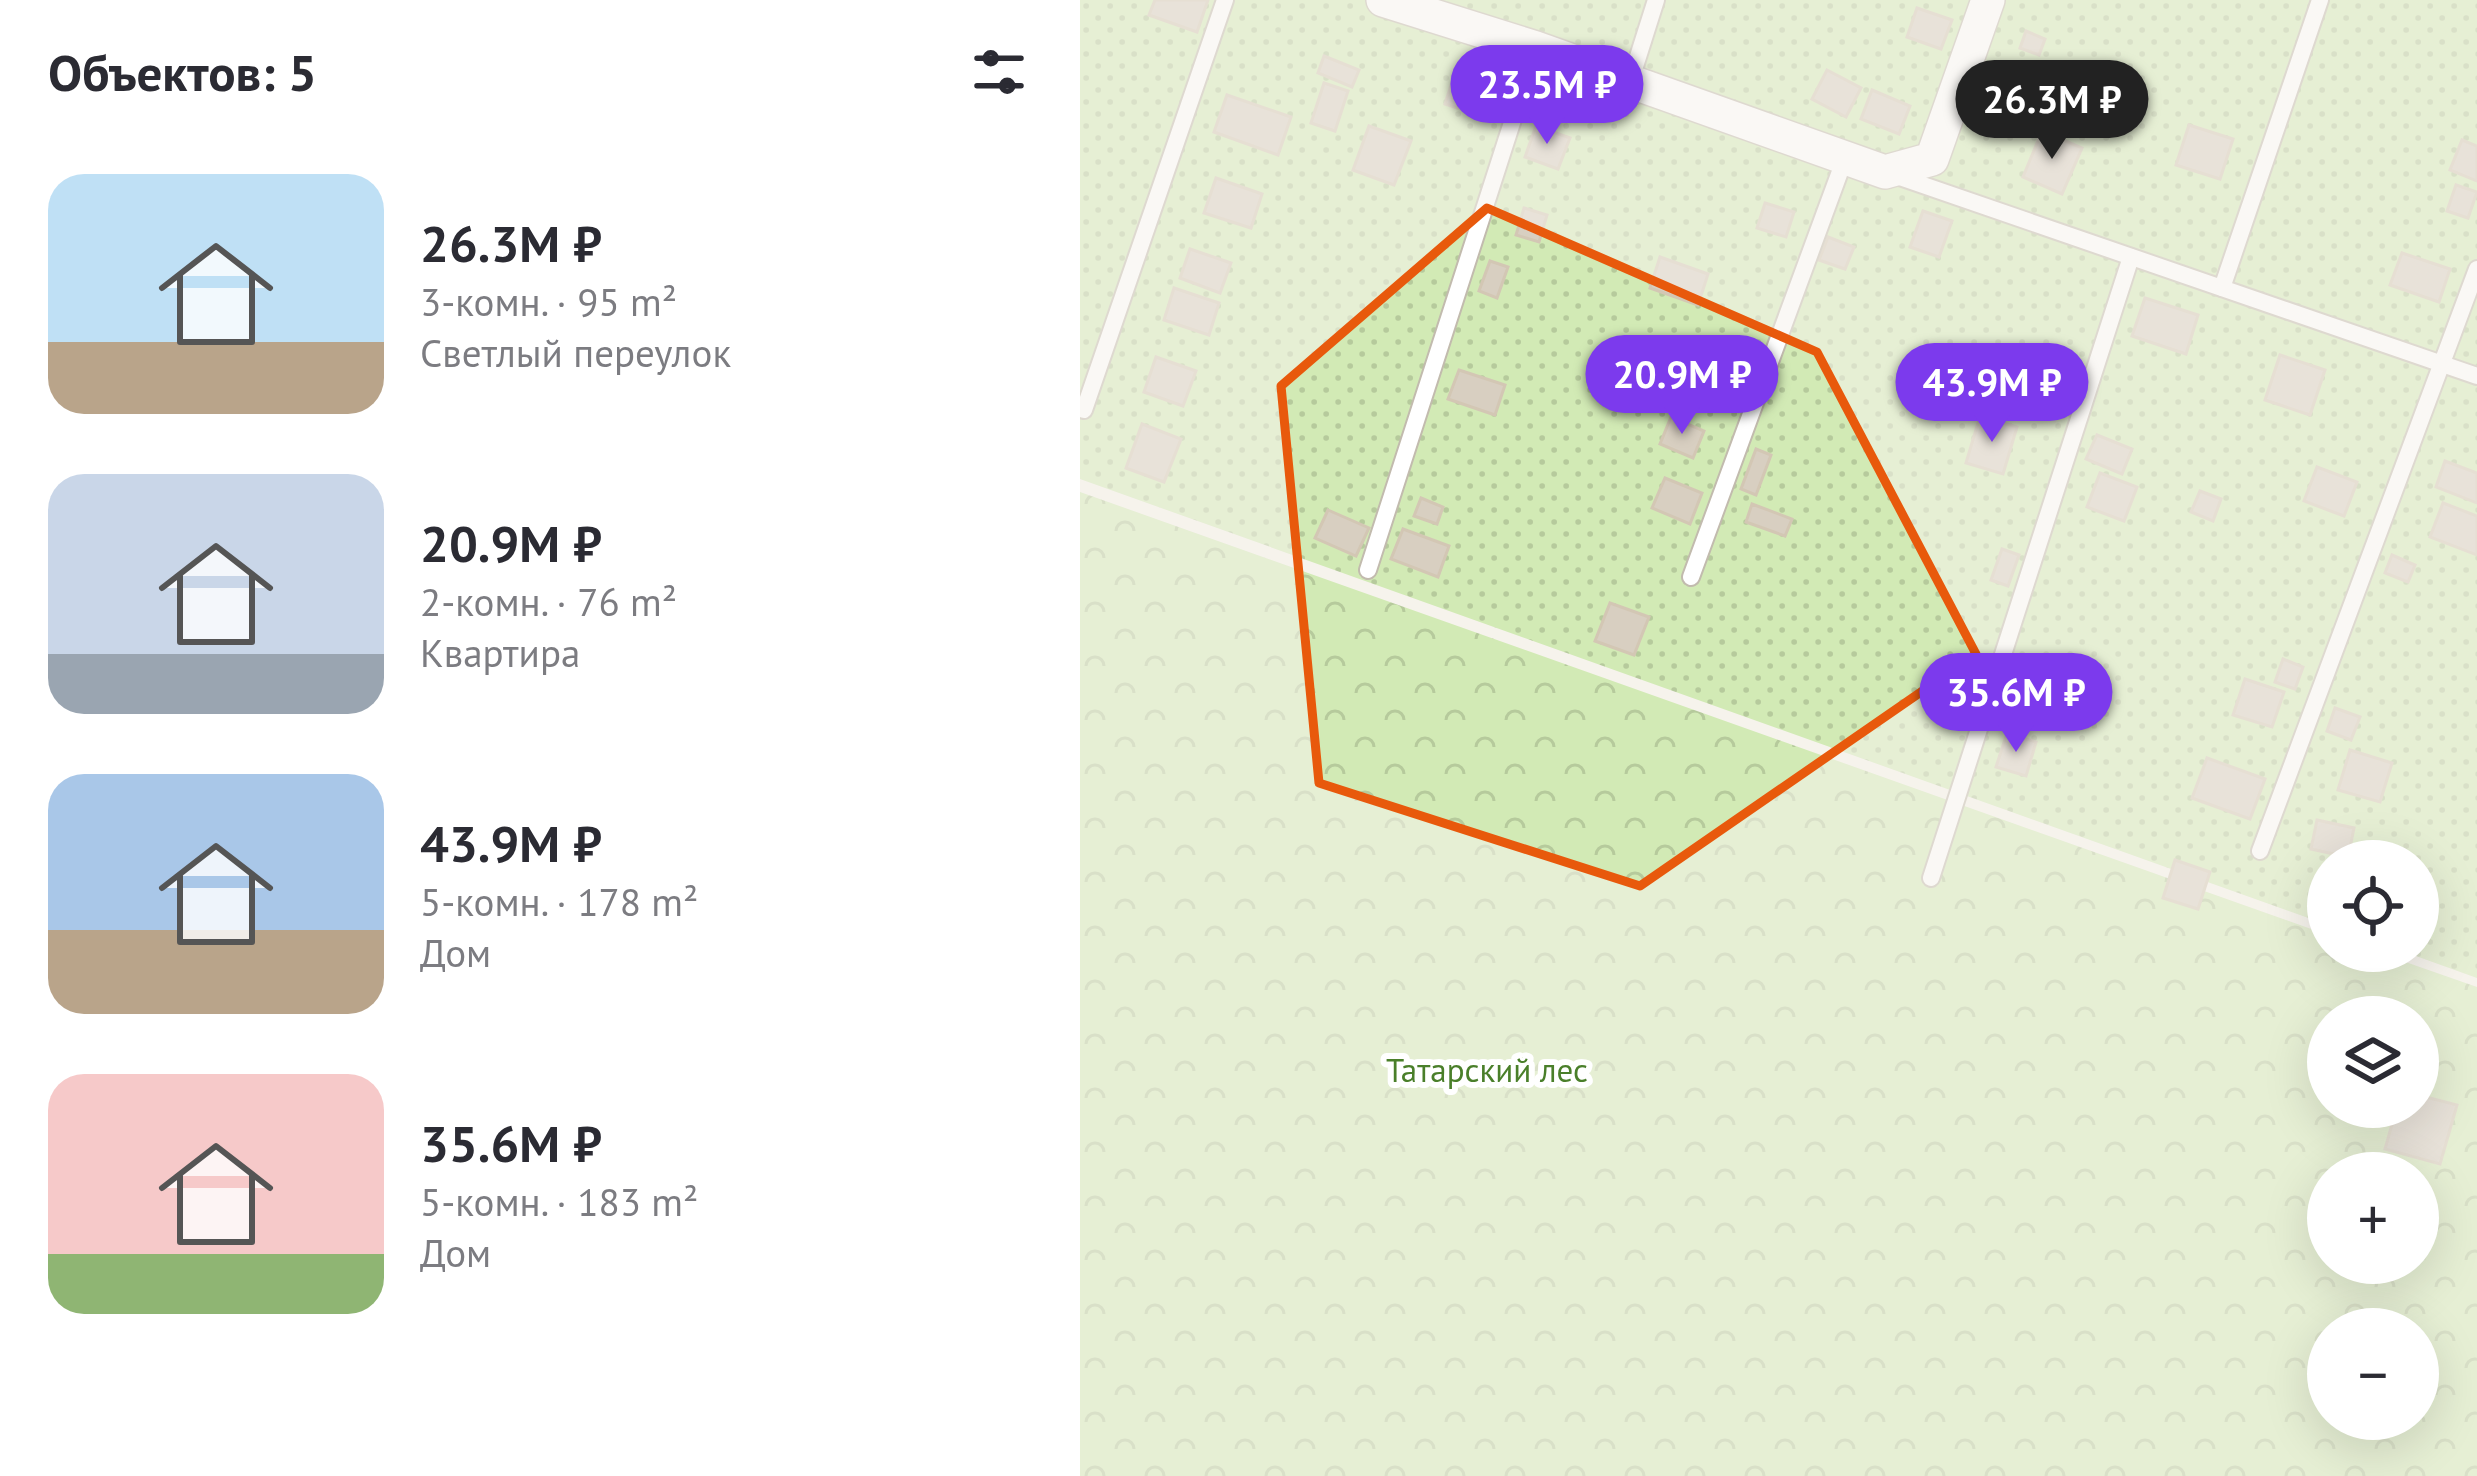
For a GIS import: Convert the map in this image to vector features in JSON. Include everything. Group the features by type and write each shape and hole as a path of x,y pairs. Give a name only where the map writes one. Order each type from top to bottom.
{"street":[{"path":"1383,0 1535,48 1885,172 1932,159 1988,0"}],"lane":[{"path":"1084,410 1225,0"},
{"path":"1630,82 1656,0"},
{"path":"2222,288 2320,0"},
{"path":"1368,570 1535,48"},
{"path":"1691,577 1845,158"},
{"path":"1885,172 2477,376"},
{"path":"1931,878 2131,257"},
{"path":"2260,851 2477,269"}],"highlighted area":[{"path":"1487,208 1817,352 1976,654 1640,886 1319,783 1281,386"}],"green space":[{"path":"1080,0 2477,0 2477,978 2439,964 2439,840 2307,840 2307,917 1080,479"},
{"name":"Татарский лес","path":"1080,492 2307,928 2307,972 2434,972 2477,987 2477,1476 1080,1476"}],"building":[{"path":"1155,0 1208,0 1197,32 1149,15"},
{"path":"1917,8 1952,20 1941,49 1907,37"},
{"path":"2026,31 2045,39 2039,55 2020,48"},
{"path":"1324,56 1359,70 1352,87 1318,73"},
{"path":"1458,64 1492,75 1479,115 1445,104"},
{"path":"1827,70 1861,88 1846,117 1812,99"},
{"path":"1324,83 1348,91 1335,131 1311,123"},
{"path":"1872,90 1910,106 1899,134 1861,119"},
{"path":"1227,95 1291,117 1278,155 1214,132"},
{"path":"1980,102 1994,108 1987,124 1974,119"},
{"path":"2189,125 2233,139 2220,179 2176,165"},
{"path":"1369,126 1411,141 1394,185 1353,170"},
{"path":"1536,126 1570,138 1558,169 1525,157"},
{"path":"2042,131 2082,148 2062,194 2023,177"},
{"path":"2462,140 2477,146 2477,181 2450,170"},
{"path":"1216,178 1262,194 1251,228 1204,213"},
{"path":"2456,185 2477,192 2468,218 2447,211"},
{"path":"1765,203 1794,212 1786,237 1757,228"},
{"path":"1524,208 1547,215 1539,242 1516,235"},
{"path":"1923,211 1952,221 1939,257 1910,247"},
{"path":"1828,237 1854,247 1845,269 1819,260"},
{"path":"1190,249 1231,263 1220,293 1180,278"},
{"path":"2402,253 2450,269 2439,302 2390,285"},
{"path":"1660,257 1708,274 1698,305 1650,288"},
{"path":"1490,261 1508,267 1497,298 1479,291"},
{"path":"1174,288 1219,303 1209,335 1164,320"},
{"path":"2145,298 2198,315 2186,354 2132,336"},
{"path":"1693,344 1738,360 1722,404 1677,388"},
{"path":"2280,355 2325,370 2310,415 2265,400"},
{"path":"1156,357 1196,371 1183,406 1144,392"},
{"path":"1459,370 1505,385 1495,415 1448,399"},
{"path":"1980,416 2017,427 2003,474 1966,463"},
{"path":"1671,417 1704,431 1693,458 1660,444"},
{"path":"1142,424 1181,439 1164,482 1126,468"},
{"path":"2097,435 2132,449 2122,474 2086,459"},
{"path":"1756,449 1771,455 1756,495 1741,489"},
{"path":"2445,461 2477,473 2477,503 2436,487"},
{"path":"2317,467 2357,482 2344,516 2304,501"},
{"path":"2100,473 2137,487 2124,521 2087,507"},
{"path":"1665,478 1702,493 1690,524 1652,508"},
{"path":"2200,491 2221,499 2213,521 2191,512"},
{"path":"1421,498 1443,507 1437,524 1414,516"},
{"path":"2443,503 2477,516 2477,555 2430,537"},
{"path":"1752,504 1792,519 1785,536 1746,522"},
{"path":"1328,510 1369,528 1356,556 1315,538"},
{"path":"1403,529 1449,546 1438,577 1391,559"},
{"path":"2002,549 2019,555 2008,586 1991,580"},
{"path":"2392,555 2415,565 2408,582 2385,573"},
{"path":"1610,603 1649,617 1634,655 1595,641"},
{"path":"2283,659 2303,667 2295,689 2275,682"},
{"path":"1955,666 1978,674 1968,702 1945,694"},
{"path":"2245,679 2284,692 2272,727 2233,715"},
{"path":"2335,708 2360,717 2351,740 2327,731"},
{"path":"2007,733 2036,742 2026,776 1996,767"},
{"path":"2350,750 2392,763 2380,802 2338,790"},
{"path":"2207,758 2265,779 2250,819 2192,798"},
{"path":"2317,820 2354,828 2352,840 2313,840"},
{"path":"2175,860 2210,872 2198,909 2163,898"},
{"path":"2439,1100 2457,1105 2440,1164 2439,1152 2385,1149 2391,1128 2439,1128"}]}
